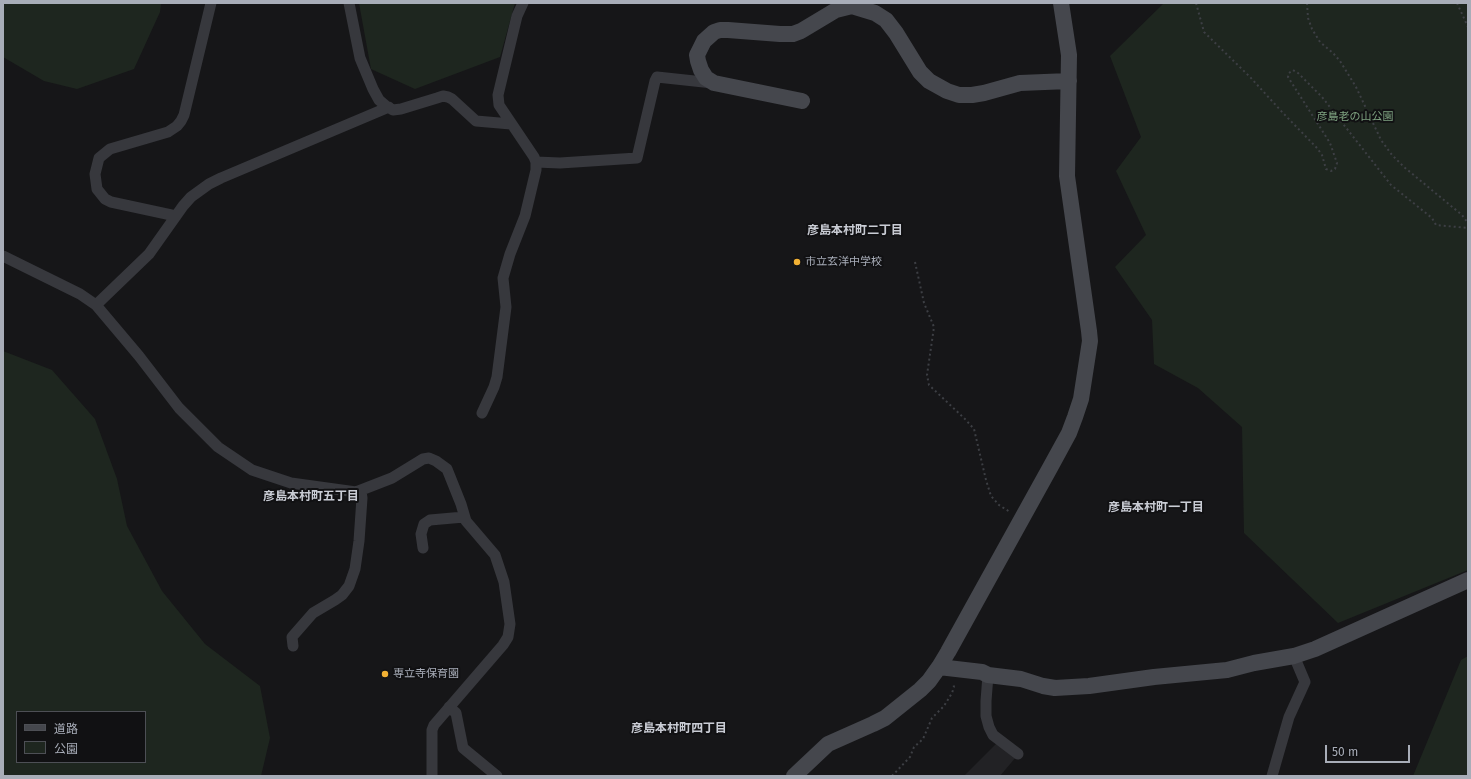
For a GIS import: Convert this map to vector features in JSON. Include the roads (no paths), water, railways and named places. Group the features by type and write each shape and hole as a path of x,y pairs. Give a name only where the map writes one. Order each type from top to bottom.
{"street":[{"path":"176,216 111,202 105,199 97,189 95,174 100,158 110,149 168,132 177,126 181,121 184,115 211,3"},
{"path":"349,3 360,58 379,100 388,108 393,110 401,109 443,96 452,99 476,121 511,124"},
{"path":"482,412 497,377 506,308 504,274 525,216 536,170 536,162 499,105 498,94 517,16 523,3"},
{"path":"794,776 828,744 885,718 920,690 939,667 1065,440 1075,417 1081,399 1090,341 1089,322 1067,176 1069,55 1061,3"},
{"path":"714,83 706,78 701,70 698,55 704,41 714,32 728,30 793,34 845,6 852,6 875,13 886,20 896,33 920,72 929,81 947,91 959,95 972,95 1020,84 1069,81"},
{"path":"536,162 560,163 637,158 657,77 714,83 802,101"},
{"path":"96,305 149,254 191,197 209,184 388,108"},
{"path":"3,256 80,294 96,305 139,356 176,404 199,429 226,453 252,470 283,481 351,492 361,491 392,478 423,459 429,458 436,461 447,470 461,504 464,517 469,526 495,555 504,582 510,614 510,630 503,645 436,722 432,730 432,776"},
{"path":"293,646 292,637 308,618 339,598 349,586 355,569 359,541 362,498 361,491"},
{"path":"423,548 421,534 424,524 430,520 464,517"},
{"path":"939,667 982,672 988,675 1021,679 1055,688 1082,687 1154,677 1227,670 1294,656 1315,649 1468,580"},
{"path":"1272,776 1289,717 1305,682 1294,656"},
{"path":"988,675 986,716 989,727 993,735 1018,754"},
{"path":"449,707 456,713 463,748 497,776"}],"place":[{"name":"市立玄洋中学校","path":"797,262"},
{"name":"専立寺保育園","path":"385,674"}],"district":[{"name":"彦島本村町二丁目","path":"855,231"},
{"name":"彦島本村町五丁目","path":"311,497"},
{"name":"彦島本村町一丁目","path":"1156,508"},
{"name":"彦島本村町四丁目","path":"679,729"}],"park label":[{"name":"彦島老の山公園","path":"1355,117"}]}
